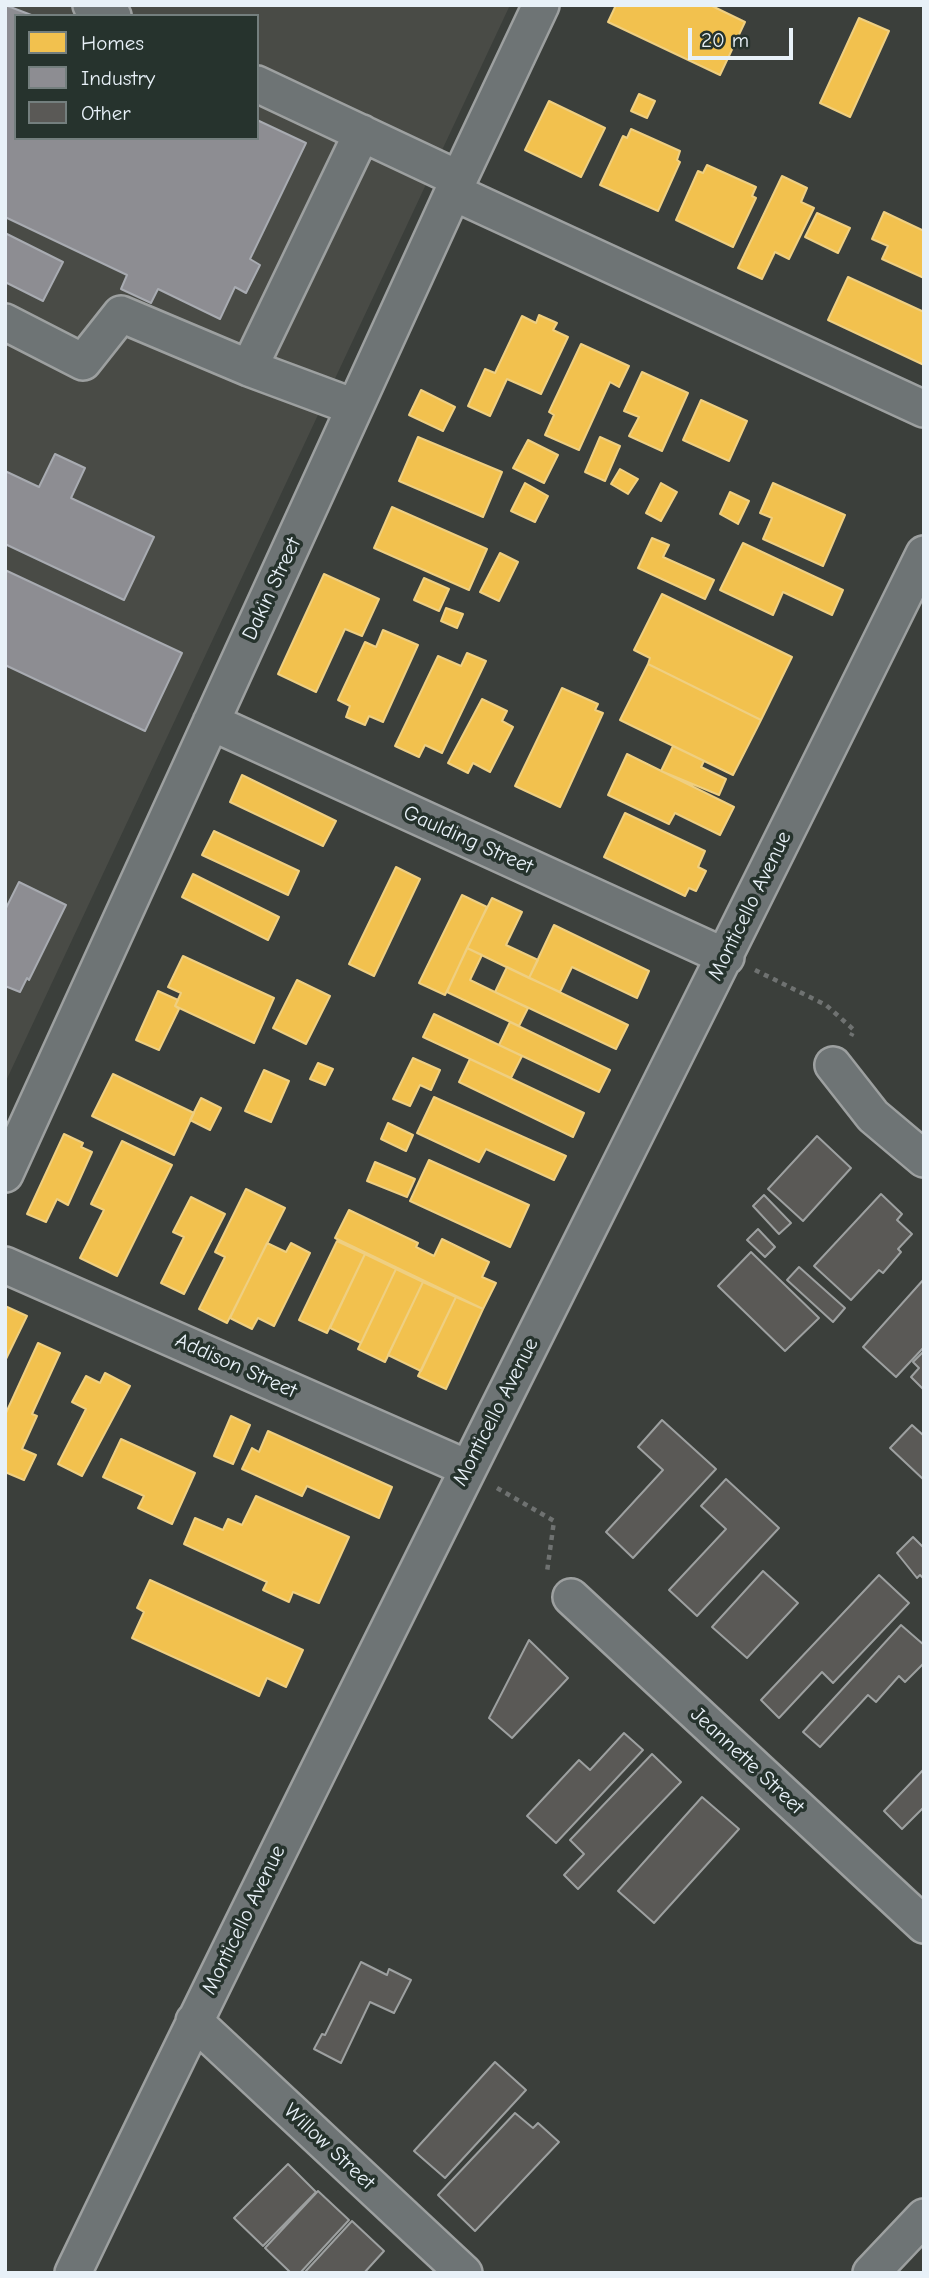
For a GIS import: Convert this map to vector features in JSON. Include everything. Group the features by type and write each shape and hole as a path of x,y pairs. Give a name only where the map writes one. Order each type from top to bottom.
{"street":[{"path":"91,5 109,14"},
{"name":"Dakin Street","path":"5,1174 354,407 541,5"},
{"path":"259,85 362,133 456,185 924,409"},
{"path":"249,368 362,133"},
{"path":"5,323 83,362 121,314 249,368 354,407"},
{"name":"Monticello Avenue","path":"73,2273 194,2021 478,1476 740,963 924,554"},
{"name":"Gaulding Street","path":"211,722 740,963"},
{"path":"833,1065 873,1116 924,1159"},
{"name":"Addison Street","path":"5,1265 478,1476"},
{"name":"Jeannette Street","path":"571,1597 924,1925"},
{"name":"Willow Street","path":"194,2021 464,2273"},
{"path":"871,2273 924,2217"}],"path":[{"path":"740,963 826,1005"},
{"path":"478,1476 554,1521 546,1574 571,1597"}],"shaded area":[{"path":"5,5 510,5 5,1083"}],"building: Homes":[{"path":"616,5 710,5 745,22 720,75 608,22"},
{"path":"859,18 889,31 850,117 820,103"},
{"path":"639,94 655,101 647,118 631,111"},
{"path":"549,101 605,128 581,177 525,150"},
{"path":"631,129 680,151 677,160 680,162 658,211 600,185 623,136 627,138"},
{"path":"707,165 756,187 752,196 756,198 733,247 676,220 698,171 703,173"},
{"path":"782,176 807,188 801,202 814,208 789,259 775,252 762,279 738,268"},
{"path":"884,212 924,231 924,278 882,259 888,246 872,239"},
{"path":"817,213 850,228 838,253 805,237"},
{"path":"848,277 924,312 924,365 828,320"},
{"path":"539,315 557,323 553,330 568,337 541,394 507,379 490,416 468,406 485,369 495,373 522,316 536,323"},
{"path":"581,344 629,366 619,387 610,382 579,450 545,435 554,415 549,412"},
{"path":"642,372 688,393 662,451 629,436 639,417 624,411"},
{"path":"421,390 455,407 443,431 409,415"},
{"path":"701,400 747,421 729,461 683,440"},
{"path":"418,437 502,472 483,517 399,481"},
{"path":"600,437 620,446 605,481 585,472"},
{"path":"528,440 558,455 544,483 513,468"},
{"path":"620,469 638,479 628,494 611,484"},
{"path":"525,483 548,496 535,522 511,511"},
{"path":"661,483 677,492 661,521 646,513"},
{"path":"773,483 845,515 823,566 763,539 772,518 760,513"},
{"path":"730,492 749,501 738,524 720,514"},
{"path":"392,507 487,549 469,590 374,548"},
{"path":"652,538 669,545 663,557 714,580 705,599 638,568"},
{"path":"743,543 843,590 832,615 783,592 773,615 720,590"},
{"path":"500,553 518,562 499,601 480,592"},
{"path":"324,574 379,599 362,636 345,629 316,692 278,674"},
{"path":"424,578 449,589 439,611 414,600"},
{"path":"662,594 792,657 761,720 648,664 650,658 634,650"},
{"path":"446,608 463,614 457,628 441,621"},
{"path":"383,630 418,645 383,722 369,716 365,725 346,717 350,706 338,700 365,642 376,647"},
{"path":"467,653 486,661 442,753 425,745 419,757 395,746 438,656 461,666"},
{"path":"648,664 761,720 733,775 620,720"},
{"path":"562,688 598,704 595,710 603,713 560,807 515,786"},
{"path":"482,699 507,711 502,721 513,727 490,772 473,763 468,773 448,763"},
{"path":"673,746 704,761 701,767 726,779 719,795 661,771"},
{"path":"627,754 734,807 720,835 675,813 669,824 608,795"},
{"path":"242,775 336,821 323,846 230,802"},
{"path":"625,813 705,851 698,867 706,871 696,891 689,888 685,896 604,857"},
{"path":"214,831 299,871 288,895 202,855"},
{"path":"396,867 420,879 374,976 349,964"},
{"path":"193,874 279,917 268,940 182,897"},
{"path":"462,895 487,907 445,995 419,983"},
{"path":"492,898 522,912 506,945 538,960 529,978 467,948"},
{"path":"554,925 649,971 637,998 572,967 560,992 529,978"},
{"path":"467,948 482,955 470,980 528,1008 519,1026 447,992"},
{"path":"183,956 274,998 254,1043 175,1006 181,993 168,987"},
{"path":"507,967 628,1025 616,1049 495,992"},
{"path":"297,980 330,996 306,1044 273,1028"},
{"path":"158,991 178,1000 175,1006 179,1009 159,1050 136,1040"},
{"path":"434,1014 522,1056 511,1078 423,1037"},
{"path":"510,1022 610,1070 599,1092 499,1045"},
{"path":"413,1058 440,1070 431,1090 420,1085 410,1106 393,1099"},
{"path":"470,1059 584,1113 573,1137 459,1082"},
{"path":"318,1063 333,1069 325,1085 310,1079"},
{"path":"264,1070 289,1081 271,1122 245,1111"},
{"path":"113,1074 194,1113 174,1155 92,1116"},
{"path":"434,1097 566,1156 554,1180 486,1149 479,1162 417,1133"},
{"path":"201,1098 221,1108 210,1130 190,1120"},
{"path":"388,1123 413,1135 406,1151 381,1139"},
{"path":"64,1134 83,1143 81,1147 92,1152 68,1205 57,1199 46,1222 27,1214"},
{"path":"122,1141 172,1165 117,1276 80,1258 104,1210 91,1204"},
{"path":"429,1160 529,1205 510,1247 410,1201"},
{"path":"375,1162 415,1179 407,1197 367,1181"},
{"path":"246,1189 285,1208 227,1323 199,1309 225,1257 215,1252"},
{"path":"191,1197 225,1214 184,1294 161,1283 184,1237 173,1232"},
{"path":"349,1210 418,1243 416,1247 434,1256 442,1239 489,1262 482,1277 496,1283 483,1309 335,1238"},
{"path":"337,1241 365,1254 327,1333 299,1320"},
{"path":"267,1243 286,1252 291,1243 310,1253 274,1326 258,1318 252,1329 230,1318"},
{"path":"365,1254 396,1269 361,1343 330,1328"},
{"path":"396,1269 423,1282 385,1362 358,1349"},
{"path":"423,1282 456,1297 421,1371 388,1355"},
{"path":"456,1297 483,1309 446,1389 418,1376"},
{"path":"5,1306 27,1316 5,1361"},
{"path":"38,1343 60,1353 32,1414 37,1416 22,1449 36,1455 24,1480 5,1472 5,1415"},
{"path":"105,1373 130,1386 82,1476 58,1464 86,1409 72,1402 86,1376 100,1383"},
{"path":"231,1416 250,1425 233,1464 214,1456"},
{"path":"268,1431 392,1487 379,1518 307,1486 302,1496 242,1469 252,1448 259,1452"},
{"path":"121,1439 195,1473 172,1524 138,1508 144,1496 103,1477"},
{"path":"256,1496 349,1537 319,1603 293,1592 289,1602 263,1590 267,1582 184,1544 195,1518 223,1530 228,1519 242,1525"},
{"path":"150,1580 303,1650 286,1687 267,1678 259,1696 132,1638 144,1612 137,1608"}],"building: Industry":[{"path":"5,5 29,14 14,14 14,140 259,140 259,121 306,143 250,259 260,265 246,293 235,287 220,319 158,289 151,303 121,289 127,275 5,217"},
{"path":"5,233 63,262 43,301 5,282"},
{"path":"55,454 85,468 71,498 154,537 124,600 5,544 5,471 39,487"},
{"path":"5,570 182,653 145,731 5,665"},
{"path":"19,882 66,905 29,980 27,978 20,992 5,986 5,910"}],"building: Other":[{"path":"817,1136 851,1168 803,1221 768,1189"},
{"path":"881,1194 902,1214 897,1220 912,1234 898,1249 901,1252 883,1273 879,1270 851,1300 814,1266"},
{"path":"764,1195 791,1223 779,1234 753,1206"},
{"path":"758,1229 775,1247 765,1257 747,1240"},
{"path":"751,1252 819,1318 785,1351 718,1286"},
{"path":"799,1267 845,1308 833,1322 787,1280"},
{"path":"924,1279 924,1347 896,1377 863,1347"},
{"path":"924,1351 924,1390 911,1377 919,1368 913,1362"},
{"path":"662,1420 716,1469 633,1558 606,1532 663,1470 638,1447"},
{"path":"912,1425 924,1436 924,1480 890,1448"},
{"path":"726,1479 779,1528 697,1616 669,1590 726,1529 701,1506"},
{"path":"913,1537 924,1548 924,1579 920,1575 917,1578 897,1553"},
{"path":"763,1571 798,1603 747,1658 712,1627"},
{"path":"879,1575 909,1603 833,1683 822,1672 779,1718 761,1700"},
{"path":"901,1625 924,1645 924,1663 905,1682 899,1676 876,1702 868,1695 820,1747 803,1732"},
{"path":"529,1640 568,1678 512,1738 489,1718"},
{"path":"624,1733 643,1750 556,1843 527,1816 579,1760 590,1770"},
{"path":"652,1754 681,1782 578,1889 564,1875 584,1854 570,1840"},
{"path":"924,1769 924,1807 902,1829 884,1811"},
{"path":"702,1797 739,1829 654,1923 618,1891"},
{"path":"361,1962 387,1975 389,1969 411,1980 394,2013 370,2002 341,2063 314,2049 322,2034 325,2035"},
{"path":"495,2062 526,2090 445,2178 414,2151"},
{"path":"515,2113 533,2128 538,2123 559,2142 475,2231 438,2195"},
{"path":"288,2164 316,2192 263,2246 234,2218"},
{"path":"318,2191 349,2220 300,2273 291,2273 265,2248"},
{"path":"352,2221 384,2251 364,2273 304,2273"}]}
